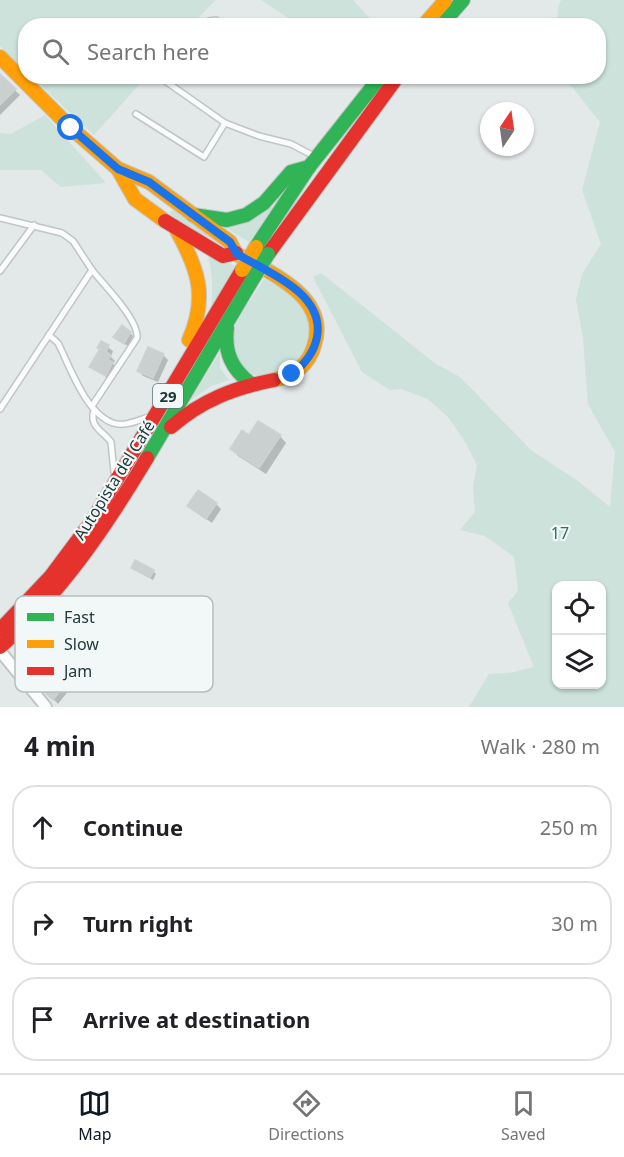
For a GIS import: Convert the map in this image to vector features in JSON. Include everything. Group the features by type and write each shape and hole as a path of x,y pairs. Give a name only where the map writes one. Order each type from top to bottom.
{"main road":[{"path":"430,18 446,0"},
{"path":"447,18 463,0"},
{"path":"0,57 18,75"},
{"path":"27,84 71,128 118,169 149,182 230,242 237,254 305,296 315,309 319,325 317,339 304,365 292,374 279,379 251,384 201,403 160,437"},
{"name":"Autopista del Café","path":"33,596 66,559 113,489 186,366 248,274 313,162 375,84"},
{"name":"Autopista del Café","path":"262,250 392,84"},
{"path":"193,215 228,221 242,218 267,200 291,172 313,162"},
{"path":"118,169 135,199 170,224 223,256 237,254"},
{"path":"179,204 166,211 170,224 192,259 198,274 201,292 197,326 185,348 186,366"},
{"name":"Autopista del Café","path":"51,596 74,570 108,522 160,437 231,317 248,274"},
{"path":"231,317 225,342 227,355 232,367 240,377 251,384"},
{"name":"Autopista del Café","path":"0,630 15,615"},
{"name":"Autopista del Café","path":"0,649 15,634"}],"street":[{"path":"0,649 15,668"},
{"path":"34,692 46,707"}],"lane":[{"path":"170,84 225,123 259,136 291,144 313,162"},
{"path":"136,114 204,157 225,123"},
{"path":"0,218 62,233 73,241 92,270 134,322 138,338 93,408 94,425 111,442 114,470 113,489"},
{"path":"0,271 34,225"},
{"path":"0,409 92,270"},
{"path":"49,335 58,343 93,408 113,423 126,424 157,414"}],"green space":[{"path":"0,0 215,0 198,18 18,18 18,64 0,46"},
{"path":"261,0 353,0 370,18 288,18"},
{"name":"17","path":"561,0 624,0 624,707 469,707 489,674 510,673 534,667 508,603 518,591 514,557 485,536 460,530 475,512 473,486 477,466 466,443 448,417 428,399 401,389 390,390 362,372 313,277 321,273 436,364 460,377 532,451 578,481 610,507 615,452 588,404 583,338 576,299 582,274 601,244 582,190 600,122 570,84 606,84 606,18 557,18 558,8"},
{"path":"39,84 140,84 94,135"},
{"path":"45,115 106,183 61,187 41,170 0,170 0,133 11,134"},
{"path":"273,207 249,242 225,227"},
{"path":"176,209 222,243 171,222 170,212"},
{"path":"206,250 235,266 211,308 212,279"},
{"path":"264,279 300,299 306,305 310,314 311,328 304,349 293,364 278,373 263,376 249,373 238,364 233,350 236,325"},
{"path":"220,352 220,368 229,380 211,386 190,401"}],"building":[{"path":"0,74 16,89 0,105"},
{"path":"122,325 131,332 124,344 113,337"},
{"path":"101,341 109,345 106,352 111,355 108,360 113,362 106,376 89,367 100,349 97,348"},
{"path":"148,347 164,354 153,378 137,371"},
{"path":"258,421 281,435 259,468 230,449 242,430 249,435"},
{"path":"198,490 217,503 206,519 187,506"},
{"path":"135,560 154,570 150,578 131,568"},
{"path":"44,692 59,692 53,700"}],"traffic: fast":[{"path":"447,18 463,0"},
{"path":"256,247 309,167 375,84"},
{"path":"193,215 227,220 246,215 264,203 291,172 309,167"},
{"path":"254,277 268,254"},
{"path":"147,458 254,277"},
{"path":"227,328 228,353 234,366 251,384"}],"traffic: slow":[{"path":"430,18 445,1"},
{"path":"0,57 18,75"},
{"path":"27,84 71,128 118,169 135,199 165,221"},
{"path":"118,169 149,182 230,242 237,254 284,281 304,298 316,320 317,332 314,346 308,359 299,369 274,380"},
{"path":"175,227 198,282 198,309 189,340"},
{"path":"242,270 256,247"}],"traffic: jam":[{"path":"268,254 392,84"},
{"path":"165,221 223,256 236,253"},
{"path":"32,596 51,576 92,521 242,270"},
{"path":"171,427 195,409 219,396 274,380"},
{"path":"50,596 98,534 147,458"},
{"path":"0,630 15,614"},
{"path":"0,647 15,633"}],"route":[{"path":"71,128 118,169 149,182 230,242 237,254 305,296 315,309 319,325 317,339 304,365 292,374"}]}
